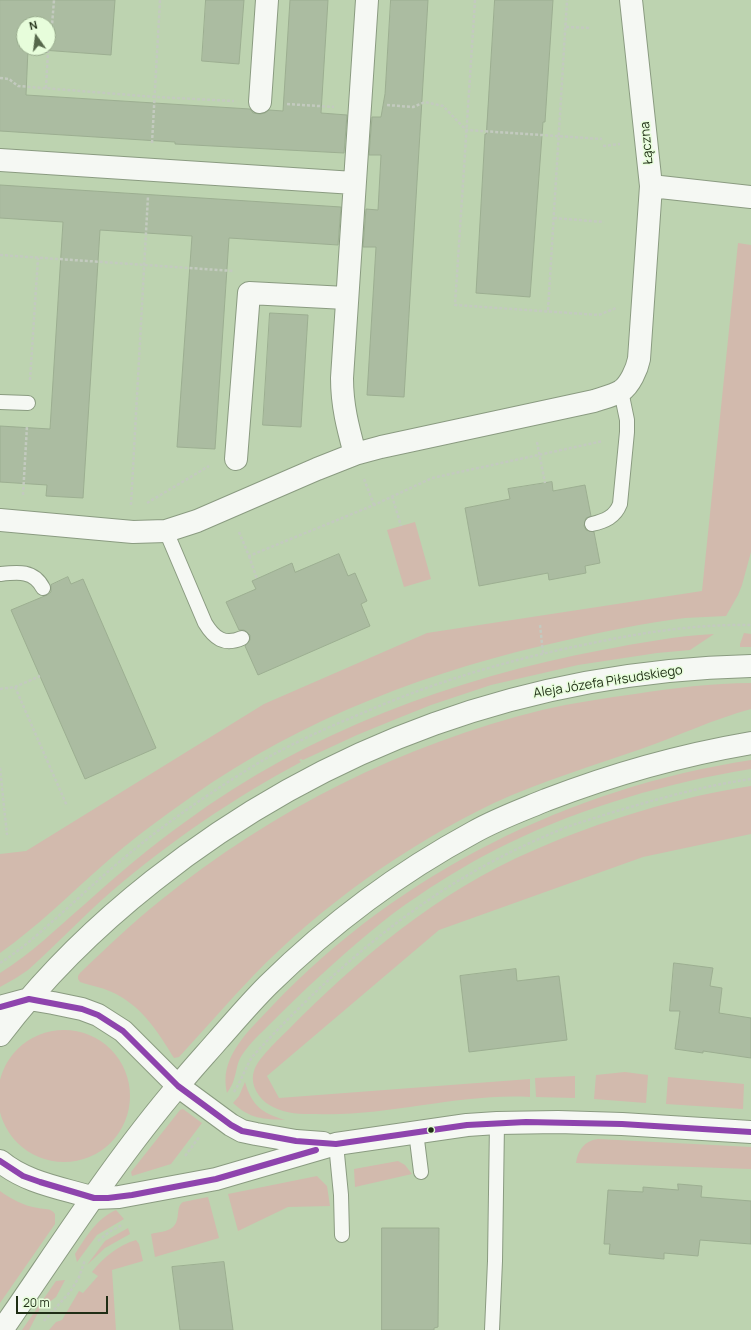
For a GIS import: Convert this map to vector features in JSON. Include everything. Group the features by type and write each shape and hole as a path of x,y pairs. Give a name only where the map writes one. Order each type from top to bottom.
{"street":[{"path":"260,102 267,0"},
{"path":"355,454 342,400 342,378 366,0"},
{"name":"Łączna","path":"621,391 638,366 651,186 632,0"},
{"path":"0,160 354,183"},
{"path":"651,186 751,197"},
{"path":"236,459 248,293 346,298"},
{"path":"10,521 133,532 166,531 197,521 355,454 381,447 594,401 621,391"},
{"name":"Aleja Józefa Piłsudskiego","path":"0,1035 29,999 66,958 128,901 178,861 211,838 301,782 339,763 431,725 496,703 524,696 583,683 628,676 698,668 751,666"},
{"path":"2,1330 134,1142 178,1086 267,986 338,922 375,894 439,852 475,831 510,814 613,776 677,758 751,743"},
{"path":"0,1007 29,999 53,1002 98,1015 123,1031 178,1086 231,1125 242,1131 296,1141 336,1144"},
{"path":"0,1161 23,1176 94,1198 119,1197 216,1179 336,1144 467,1125 550,1122 622,1124 751,1132"}],"lane":[{"path":"592,524 602,522 612,516 620,504 627,432 627,420 621,391"},
{"path":"0,402 28,403"},
{"path":"166,531 205,623 210,631 216,637 228,642 236,641 242,638"},
{"path":"0,574 18,572 26,573 36,579 43,588"},
{"path":"492,1330 495,1261 497,1123"},
{"path":"416,1132 420,1172"},
{"path":"336,1144 341,1195 342,1235"}],"path":[{"path":"46,88 48,51 51,38 54,0"},
{"path":"130,512 160,0"},
{"path":"475,0 455,305 548,310 599,315 618,307"},
{"path":"548,310 567,0"},
{"path":"566,27 591,28"},
{"path":"0,78 9,79 18,86 155,97 359,108 382,105 413,106 425,102 443,106 466,130 602,139"},
{"path":"554,218 604,222"},
{"path":"0,255 251,272 248,293"},
{"path":"10,521 28,403 38,258"},
{"path":"248,556 374,505 432,478 606,441"},
{"path":"539,452 545,483"},
{"path":"392,496 401,526"},
{"path":"373,501 374,505"},
{"path":"245,547 257,578"},
{"path":"540,625 543,653"},
{"path":"0,689 15,686 40,676"},
{"path":"15,686 67,806"},
{"path":"0,768 7,835"},
{"path":"232,1094 246,1071 252,1057 264,1043 342,967 401,919 456,882 512,852 568,827 680,793 751,778"},
{"path":"180,1162 202,1134"},
{"path":"93,1247 109,1232 122,1225"},
{"path":"42,1323 67,1295 79,1277 86,1258"}],"shaded area":[{"path":"738,243 751,245 751,552 742,585 726,616 685,618 640,625 611,630 517,652 419,681 372,699 325,720 234,768 191,797 124,847 40,921 0,953 0,854 26,851 264,704 427,633 702,591"},
{"path":"415,522 431,579 404,587 387,530"},
{"path":"744,633 751,634 751,647 740,647"},
{"path":"714,634 690,650 657,653 578,665 491,685 431,705 357,735 303,760 301,759 299,760 301,762 203,821 157,855 112,891 28,970 0,987 0,973 33,949 146,851 232,790 281,761 332,735 437,693 492,676 547,662 644,642"},
{"path":"751,683 751,709 512,795 428,838 397,858 336,901 307,925 253,976 179,1057 174,1058 156,1030 134,1006 112,992 80,982 78,979 80,973 130,926 204,867 248,837 294,809 341,784 390,761 440,741 491,724 554,707 679,688"},
{"path":"751,760 751,769 689,781 627,797 567,818 497,849 440,881 392,914 344,954 283,1011 248,1046 240,1058 233,1083 227,1093 225,1080 227,1067 238,1044 255,1024 323,957 376,915 432,876 492,843 554,815 618,791 684,773"},
{"path":"751,786 751,834 643,857 439,930 267,1076 279,1098 530,1079 530,1097 477,1098 370,1112 305,1114 278,1109 268,1104 260,1097 254,1087 253,1076 256,1066 264,1055 343,977 402,928 433,906 498,867 558,840 612,820 668,803"},
{"path":"70,1030 89,1035 101,1041 111,1049 119,1059 125,1071 129,1083 129,1109 125,1121 119,1133 111,1143 101,1151 89,1157 77,1161 58,1162 39,1157 27,1151 17,1143 9,1133 3,1121 -1,1109 -2,1090 3,1071 9,1059 17,1049 27,1041 39,1035 51,1031"},
{"path":"625,1072 648,1075 646,1103 594,1099 596,1075"},
{"path":"575,1076 575,1098 536,1097 535,1078"},
{"path":"668,1077 744,1084 743,1109 666,1104"},
{"path":"245,1082 251,1097 259,1107 270,1114 285,1120 257,1117 245,1112 233,1103 239,1096"},
{"path":"183,1109 202,1123 171,1164 132,1176 131,1172 180,1110"},
{"path":"598,1139 751,1147 751,1169 576,1163 578,1154 582,1147 593,1140"},
{"path":"398,1161 405,1165 412,1174 355,1187 354,1169"},
{"path":"317,1176 327,1186 330,1206 288,1207 238,1231 228,1194"},
{"path":"0,1191 23,1204 51,1210 55,1214 55,1224 0,1303"},
{"path":"208,1197 219,1238 155,1257 151,1234 165,1231 173,1227 177,1221 179,1207 183,1202"},
{"path":"116,1210 124,1219 97,1235 77,1262 75,1254 97,1223"},
{"path":"128,1228 130,1234 105,1248 87,1265 105,1241"},
{"path":"136,1240 139,1244 143,1261 112,1270 116,1330 49,1330 56,1322 62,1320 79,1291 83,1293 98,1276 92,1272 101,1262 123,1245"},
{"path":"65,1280 56,1297 40,1309 29,1330 22,1330 56,1281"}],"building":[{"path":"0,0 115,0 111,55 56,51 56,16 16,16 16,56 28,56 26,95 250,109 253,113 260,114 269,110 283,111 290,0 328,0 321,113 347,115 344,153 175,144 175,142 0,131"},
{"path":"206,0 244,0 239,64 202,61"},
{"path":"391,0 428,0 404,397 367,395 376,247 363,247 366,209 378,210 381,155 369,155 372,117 381,117 385,94"},
{"path":"495,0 553,0 545,122 543,122 530,297 476,293 485,134"},
{"path":"0,185 341,207 338,245 229,238 215,449 177,447 192,236 100,230 83,498 46,496 47,485 0,482 0,426 50,429 63,222 0,218"},
{"path":"270,313 308,315 301,427 263,425"},
{"path":"552,482 553,491 585,485 591,516 586,518 584,526 586,530 594,532 600,563 585,566 586,573 549,580 548,573 479,586 465,508 510,499 508,489"},
{"path":"339,554 348,576 355,573 367,601 361,604 370,626 258,675 245,646 250,640 250,635 244,630 239,630 226,602 256,589 252,581 292,563 295,572"},
{"path":"68,577 71,584 83,579 156,748 85,779 11,610 47,595 51,592 51,585"},
{"path":"674,963 713,968 710,986 722,988 719,1013 751,1018 751,1058 703,1051 703,1053 675,1049 680,1011 670,1011"},
{"path":"516,969 517,981 559,976 567,1040 469,1052 460,976"},
{"path":"678,1184 702,1186 701,1197 751,1201 751,1244 700,1240 698,1256 664,1253 664,1259 609,1254 610,1244 604,1244 608,1190 643,1192 643,1187 678,1190"},
{"path":"382,1228 439,1228 438,1327 434,1328 434,1330 382,1330"},
{"path":"224,1262 233,1330 180,1330 172,1267"}],"transit line":[{"path":"0,1007 29,999 82,1009 98,1015 123,1031 178,1086 231,1125 242,1131 296,1141 336,1144 467,1125 526,1122 622,1124 751,1132"},
{"path":"0,1161 23,1176 40,1182 94,1198 108,1198 132,1195 216,1179 316,1150"}]}
